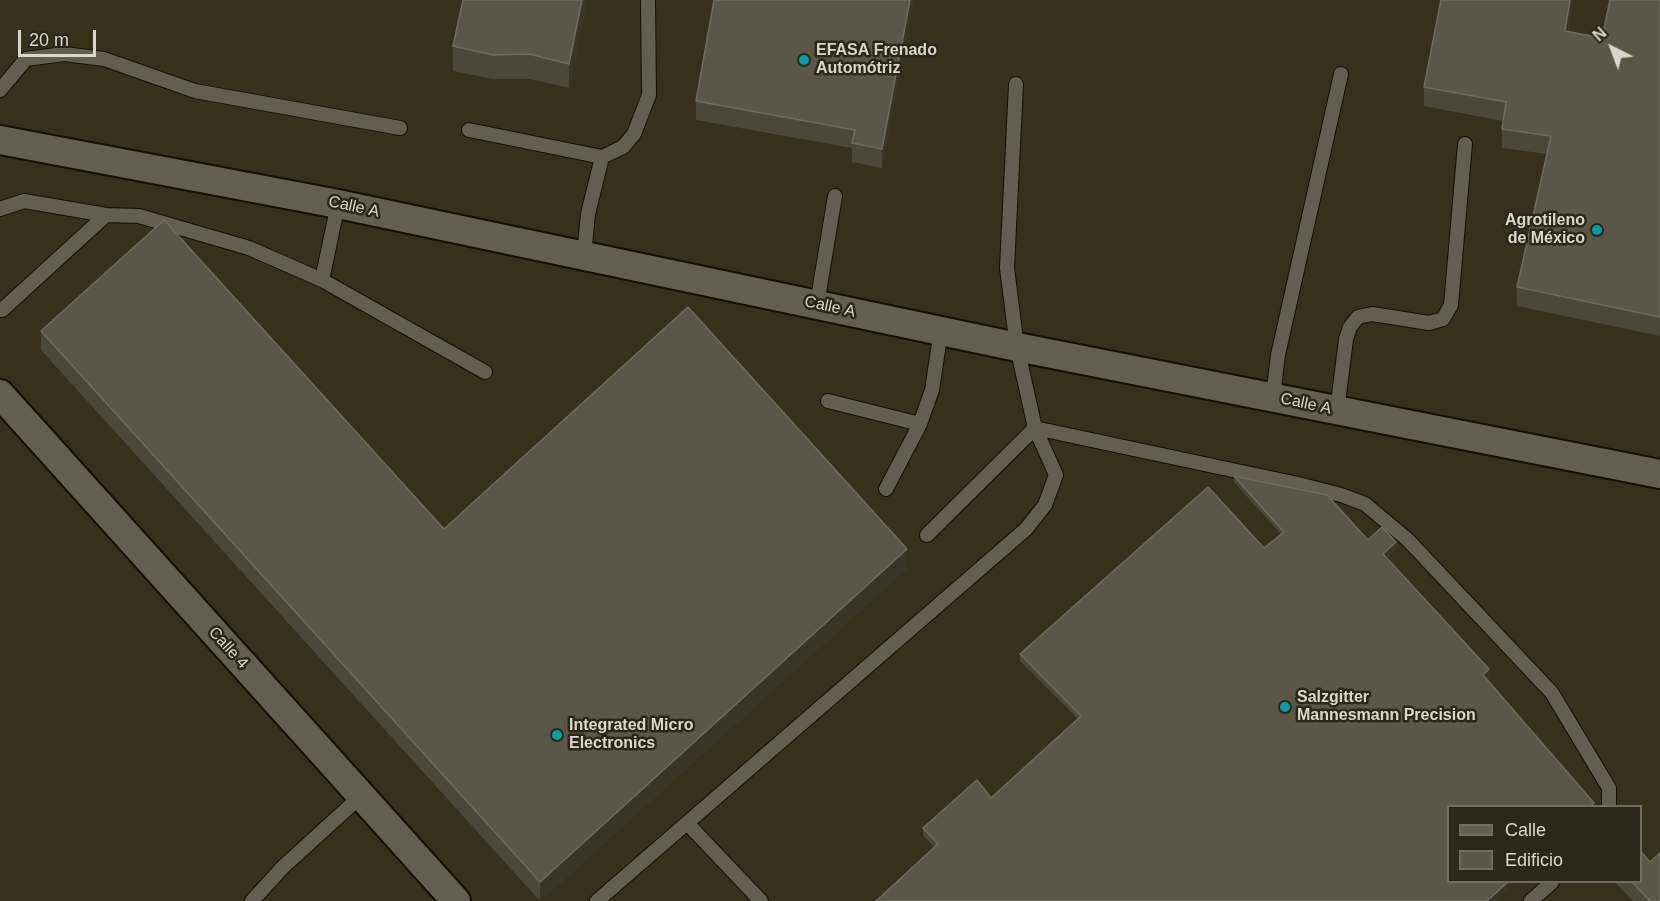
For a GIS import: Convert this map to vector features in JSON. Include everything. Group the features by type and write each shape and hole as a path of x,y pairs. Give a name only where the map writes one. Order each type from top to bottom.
{"street":[{"name":"Calle A","path":"0,140 338,204 1017,346 1660,474"},
{"name":"Calle 4","path":"0,394 456,901"}],"lane":[{"path":"469,130 602,157 623,147 634,134 649,95 648,0"},
{"path":"0,90 26,59 64,54 104,59 195,91 400,128"},
{"path":"1274,396 1278,355 1341,74"},
{"path":"597,901 1026,529 1045,505 1056,475 1035,428 1017,346 1007,268 1016,84"},
{"path":"1337,411 1346,339 1350,327 1358,317 1372,314 1429,323 1443,319 1451,305 1465,144"},
{"path":"584,255 588,214 602,157"},
{"path":"817,304 835,196"},
{"path":"0,209 24,201 105,215 139,216 249,248 322,280 485,372"},
{"path":"322,280 338,204"},
{"path":"2,310 105,215"},
{"path":"886,489 920,424 932,390 940,330"},
{"path":"828,400 920,424"},
{"path":"927,535 1035,428"},
{"path":"1035,428 1298,484 1365,504 1408,540 1552,693 1609,788 1609,805"},
{"path":"252,901 283,867 361,796"},
{"path":"687,823 761,901"},
{"path":"1531,901 1551,883"}],"shaded area":[{"path":"0,0 1660,0 1660,901 0,901"}],"building":[{"path":"463,0 582,0 569,64 529,54 493,55 453,46"},
{"name":"EFASA Frenado Automótriz","path":"714,0 910,0 882,149 852,143 855,130 696,101"},
{"name":"Agrotileno de México","path":"1441,0 1570,0 1565,31 1602,38 1610,0 1660,0 1660,317 1517,287 1551,136 1502,129 1506,102 1424,87"},
{"name":"Integrated Micro Electronics","path":"164,220 444,529 688,307 907,549 540,882 41,331"},
{"name":"Salzgitter Mannesmann Precision","path":"1234,476 1327,495 1368,540 1382,527 1396,542 1383,554 1489,669 1483,675 1594,803 1592,805 1447,805 1447,883 1507,883 1487,901 876,901 938,844 923,828 977,780 991,798 1081,716 1020,654 1208,487 1264,548 1284,532"},
{"path":"1642,853 1650,862 1660,853 1660,901 1650,901 1633,883 1642,883"}],"place":[{"name":"EFASA Frenado Automótriz","path":"804,60"},
{"name":"Agrotileno de México","path":"1597,230"},
{"name":"Salzgitter Mannesmann Precision","path":"1285,707"},
{"name":"Integrated Micro Electronics","path":"557,735"}]}
